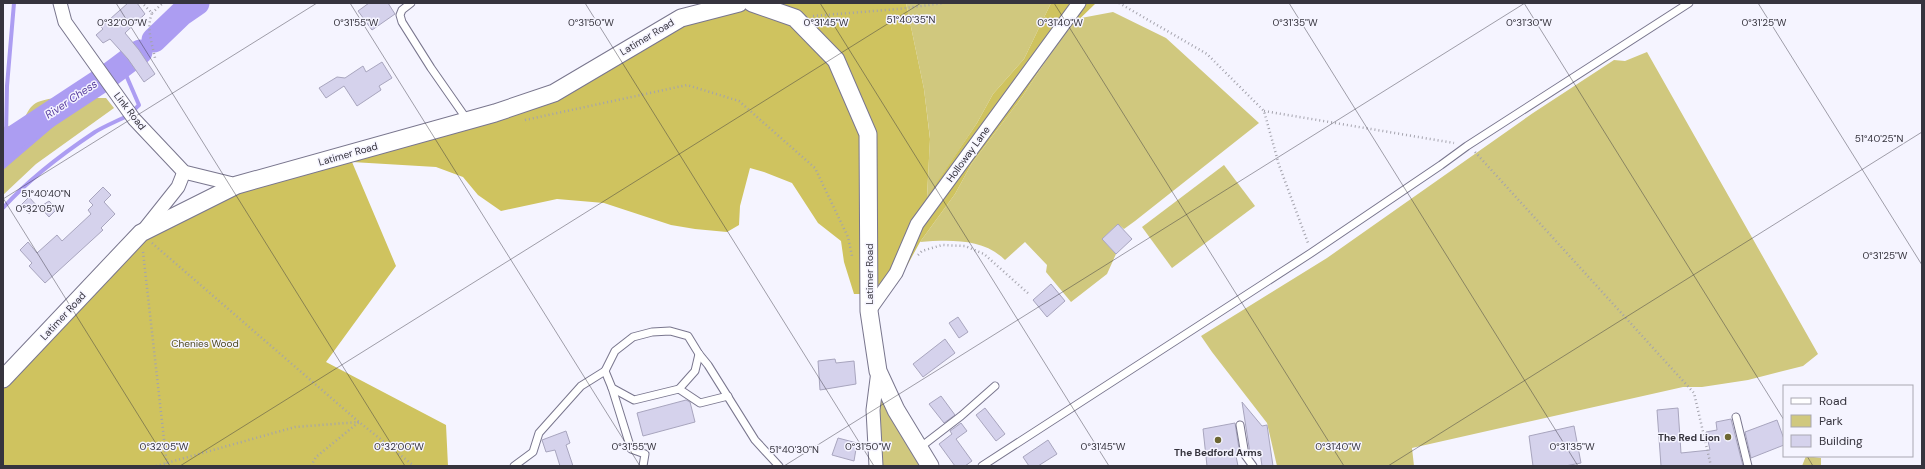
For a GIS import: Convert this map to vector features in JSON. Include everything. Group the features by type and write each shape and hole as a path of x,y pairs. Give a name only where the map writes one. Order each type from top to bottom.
{"street":[{"name":"Link Road","path":"60,3 65,22 98,70 134,119 184,172"},
{"name":"Latimer Road","path":"3,379 141,233 236,185 468,121 554,93 681,18 739,3"},
{"name":"Latimer Road","path":"752,3 795,18 836,60 868,134 869,311 878,371 896,410 918,449 930,466"},
{"name":"Holloway Lane","path":"869,311 896,273 918,224 1079,3"},
{"path":"141,233 178,187 184,172 236,185"},
{"path":"876,466 873,410 878,371"}],"lane":[{"path":"411,3 402,10 400,15 402,22 431,68 468,121"},
{"path":"982,466 1311,252 1441,165 1466,146 1689,3"},
{"path":"514,466 533,452 539,432 581,386 605,371 615,351 633,337 652,332 670,331 688,336 755,440 779,466"},
{"path":"612,388 634,400 679,389 695,371 699,354"},
{"path":"605,371 612,388 631,449 645,454 643,466"},
{"path":"918,449 962,416 996,386"},
{"path":"679,389 700,403 728,396"},
{"path":"1736,417 1748,466"},
{"path":"1240,425 1245,455 1253,466"}],"path":[{"path":"155,58 149,32 149,25 152,14 163,3"},
{"path":"795,18 898,9 944,3"},
{"path":"1119,3 1207,54 1264,111 1279,164 1311,252"},
{"path":"144,5 152,14"},
{"path":"520,121 688,85 739,101 815,168 848,237 853,260"},
{"path":"1264,111 1466,146 1477,153 1694,393 1711,466"},
{"path":"141,233 359,422 414,466"},
{"path":"141,233 167,464"},
{"path":"917,256 922,251 942,246 965,246 984,254 1030,295"},
{"path":"156,466 295,428 359,422"},
{"path":"311,466 316,457 359,422"}],"green space":[{"path":"761,3 906,3 924,89 930,139 927,197 977,123 993,94 1024,59 1051,3 1096,3 1062,36 1022,97 972,163 955,194 920,242 897,284 885,280 873,289 872,133 839,58"},
{"path":"906,3 1051,3 1024,59 993,94 977,123 927,198 930,138 924,89"},
{"name":"Chenies Wood","path":"747,4 795,20 835,62 866,134 868,294 854,294 844,262 841,241 818,223 792,183 750,168 740,206 739,225 727,232 671,225 604,203 557,199 501,211 478,195 463,177 436,167 352,162 396,266 326,362 446,425 448,466 3,466 3,370 141,233 253,188 521,110 681,20"},
{"path":"1113,12 1166,38 1259,123 1135,221 1124,229 1118,224 1102,239 1116,254 1107,274 1071,302 1046,272 1047,265 1025,242 1005,260 987,248 976,244 954,241 920,242 955,194 972,163 1022,97 1062,36 1081,18"},
{"path":"1647,52 1818,354 1803,366 1748,380 1702,387 1683,387 1412,448 1414,466 1277,466 1267,423 1201,336 1327,258 1533,113 1614,60 1625,61"},
{"path":"56,98 106,98 114,108 36,164 3,195 3,127 22,124 34,104 43,100"},
{"path":"1224,165 1255,206 1172,268 1142,227"},
{"path":"884,399 923,466 882,466 878,402"},
{"path":"1806,457 1821,458 1821,466 1802,466"}],"shaded area":[{"path":"49,107 62,115 59,122 3,170 3,132 27,125"}],"building":[{"path":"128,3 137,3 145,14 125,33 139,50 155,74 144,82 128,59 110,39 103,43 96,35 103,29 101,27"},
{"path":"369,3 388,3 395,14 372,30 358,11"},
{"path":"382,62 392,78 379,86 381,90 357,106 344,86 326,98 319,88 337,77 345,78 363,66 366,72"},
{"path":"103,187 111,195 104,202 115,214 101,228 103,230 45,283 29,266 32,263 20,250 28,242 37,253 57,235 62,241 91,214 88,210 93,205 89,201"},
{"path":"29,197 37,206 29,214 21,205"},
{"path":"49,201 57,209 49,217 40,207"},
{"path":"1118,224 1132,239 1116,254 1102,239"},
{"path":"1051,284 1065,301 1047,317 1033,300"},
{"path":"958,317 968,332 959,338 949,323"},
{"path":"945,339 955,353 923,377 913,364"},
{"path":"835,359 836,363 854,361 856,384 820,390 818,361"},
{"path":"941,396 955,415 944,423 929,404"},
{"path":"686,400 690,402 695,422 643,436 637,413"},
{"path":"1242,402 1262,426 1267,425 1273,466 1262,466 1260,452 1250,453"},
{"path":"985,408 1005,434 996,441 976,415"},
{"path":"1678,408 1681,453 1710,450 1706,432 1717,430 1716,422 1731,419 1743,466 1661,466 1657,410"},
{"path":"1777,420 1783,436 1783,445 1751,458 1745,432"},
{"path":"961,423 967,431 956,439 972,461 965,466 955,466 939,444 952,434 950,431"},
{"name":"The Bedford Arms","path":"1235,423 1240,455 1236,456 1238,466 1207,466 1203,429"},
{"path":"1574,426 1581,463 1565,466 1533,466 1529,436"},
{"path":"566,431 570,443 566,445 573,466 560,466 555,450 546,452 542,440"},
{"path":"838,438 857,443 854,461 832,455"},
{"path":"1048,440 1057,454 1038,466 1029,466 1023,457"}],"waterway":[{"path":"6,136 7,86 14,3"},
{"name":"River Chess","path":"154,40 181,14 197,3"},
{"name":"River Chess","path":"143,50 143,59"},
{"name":"River Chess","path":"3,145 108,76 140,52"},
{"path":"3,208 13,197 58,158 95,132 127,116 139,105 126,75 137,63"}],"place":[{"name":"The Red Lion","path":"1728,437"},
{"name":"The Bedford Arms","path":"1218,440"}]}
